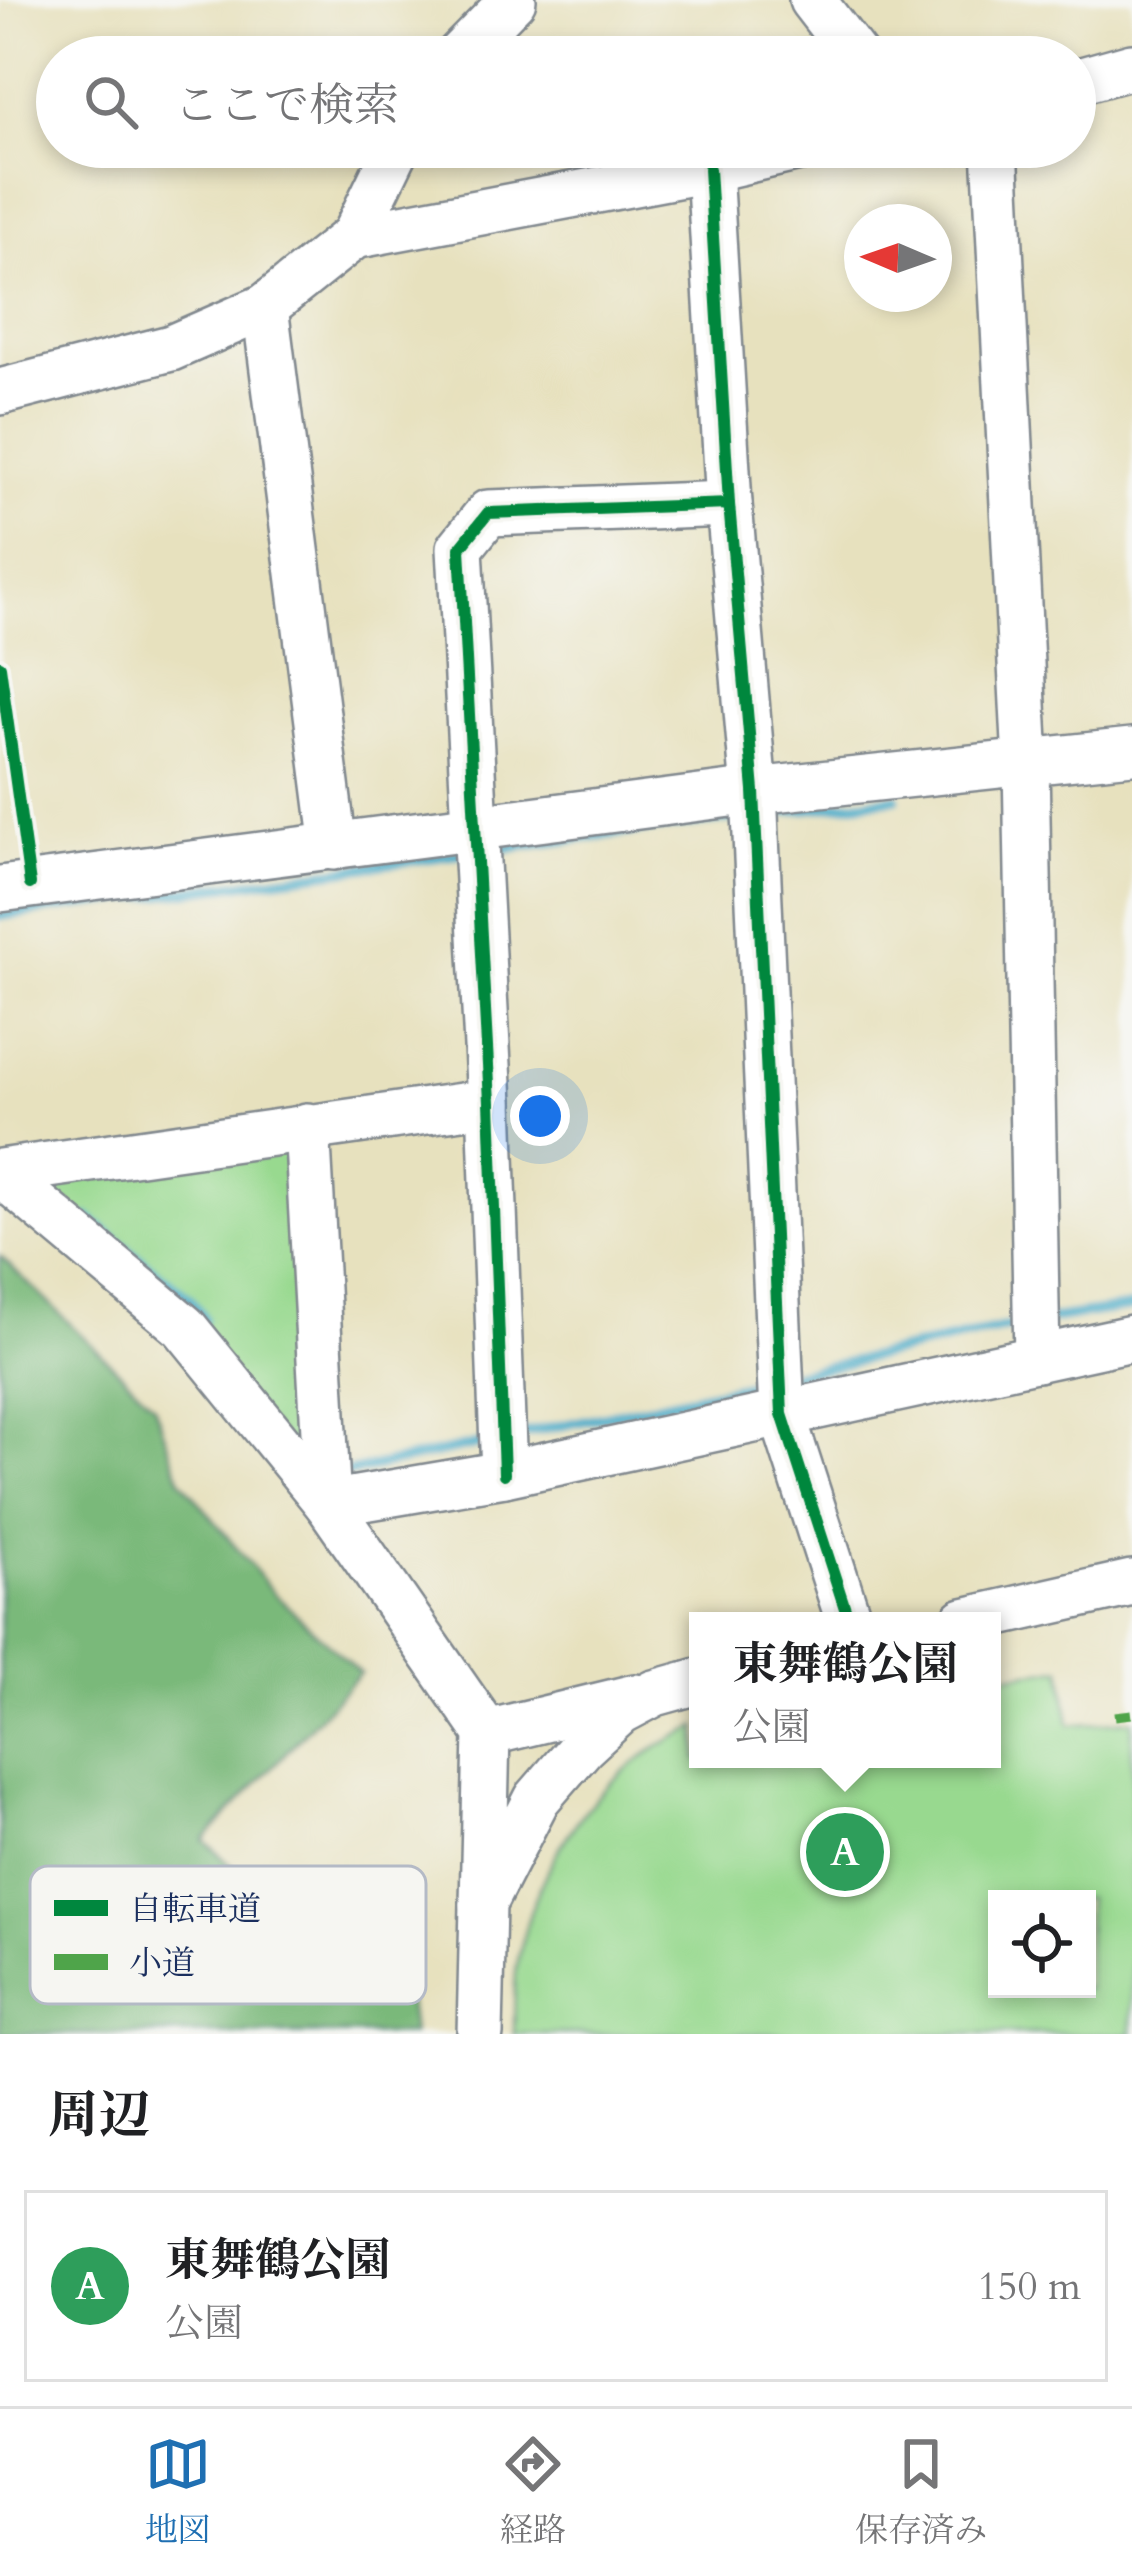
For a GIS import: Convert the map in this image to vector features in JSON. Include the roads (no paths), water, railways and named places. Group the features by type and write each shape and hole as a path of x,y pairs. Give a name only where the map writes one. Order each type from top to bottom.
{"street":[{"path":"478,36 513,0"},
{"path":"812,0 840,36"},
{"path":"1096,76 1132,66"},
{"path":"0,392 170,348 265,307 354,236 387,168"},
{"path":"354,236 713,168"},
{"path":"995,168 1026,763 1037,1359"},
{"path":"709,169 729,504 754,790 782,1414 846,1612"},
{"path":"265,307 334,847"},
{"path":"504,1474 490,1102 460,548 488,513 729,504"},
{"path":"0,890 754,790 1132,751"},
{"path":"0,1173 490,1102"},
{"path":"307,1126 328,1504"},
{"path":"0,1173 184,1328 328,1504 487,1733 480,2034"},
{"path":"328,1504 504,1474 1132,1338"},
{"path":"1001,1613 1132,1583"},
{"path":"487,1733 676,1687"},
{"path":"483,1904 537,1799 582,1747 621,1711 676,1687"}],"waterway":[{"path":"766,814 896,798"},
{"path":"486,851 742,817"},
{"path":"0,916 468,853"},
{"path":"88,1218 190,1299 204,1319"},
{"path":"1046,1320 1132,1307"},
{"path":"794,1374 1028,1323"},
{"path":"513,1436 770,1380"},
{"path":"337,1475 489,1442"}],"place":[{"name":"東舞鶴公園","path":"845,1852"}]}
